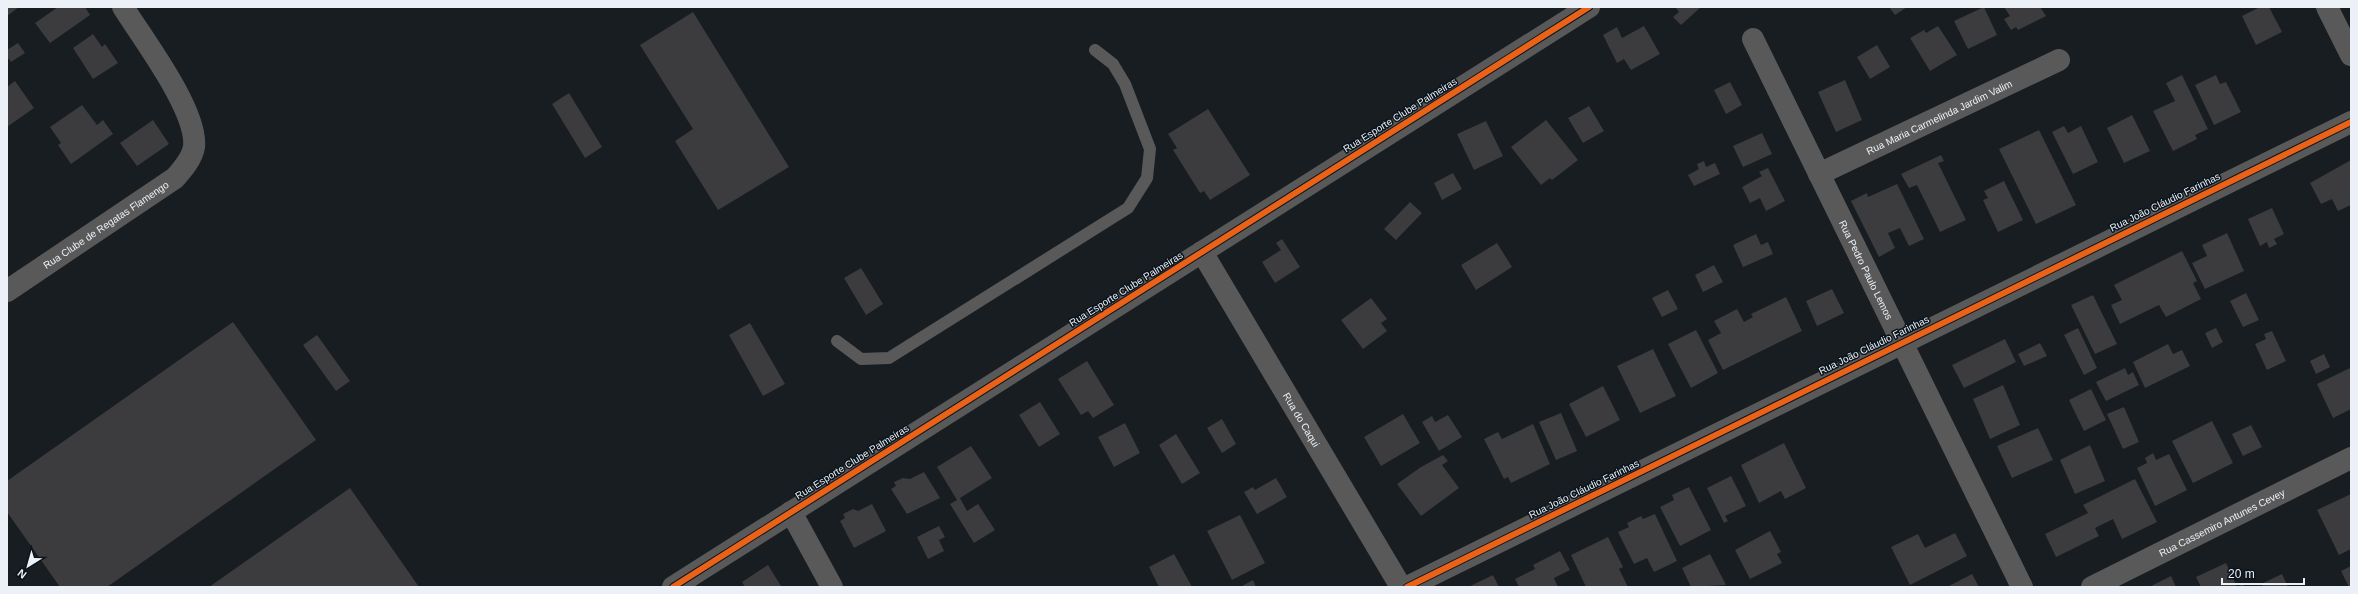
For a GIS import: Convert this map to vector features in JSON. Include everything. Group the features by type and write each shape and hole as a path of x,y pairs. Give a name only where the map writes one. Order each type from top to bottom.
{"street":[{"name":"Rua Clube de Regatas Flamengo","path":"7,291 175,178 187,163 194,148 193,128 185,105 123,7"},
{"name":"Rua Esporte Clube Palmeiras","path":"673,587 1589,7"},
{"path":"2327,7 2351,55"},
{"name":"Rua Pedro Paulo Lemos","path":"1753,39 2022,587"},
{"name":"Rua Maria Carmelinda Jardim Valim","path":"1819,174 2059,60"},
{"name":"Rua João Cláudio Farinhas","path":"1407,587 2351,122"},
{"name":"Rua do Caqui","path":"1202,252 1402,587"},
{"name":"Rua Cassemiro Antunes Cevey","path":"2092,587 2351,458"},
{"path":"791,512 832,587"}],"lane":[{"path":"837,341 862,359 889,358 1128,208 1147,178 1150,149 1125,84 1113,64 1095,50"}],"building":[{"path":"7,7 19,7 7,16"},
{"path":"58,7 85,7 90,15 50,43 35,23"},
{"path":"1675,7 1701,7 1681,25 1673,17 1679,12"},
{"path":"1889,7 1907,7 1895,15"},
{"path":"1984,7 1997,35 1968,49 1954,21"},
{"path":"2004,7 2040,7 2046,16 2018,30 2016,27 2011,30 2004,19 2010,16"},
{"path":"2260,7 2269,7 2282,32 2256,45 2242,16"},
{"path":"693,12 789,167 718,210 675,141 693,129 640,45"},
{"path":"1644,26 1660,54 1631,70 1624,59 1617,63 1603,35 1617,27 1622,38"},
{"path":"1938,26 1957,55 1930,71 1910,38 1924,30 1926,33"},
{"path":"93,34 102,47 105,44 118,63 93,79 73,48"},
{"path":"18,43 25,53 11,62 7,57 7,50"},
{"path":"1877,45 1890,67 1870,79 1857,57"},
{"path":"2182,75 2208,129 2195,135 2197,139 2173,151 2153,111 2175,101 2166,83"},
{"path":"2216,75 2220,84 2226,82 2241,112 2214,125 2195,85"},
{"path":"1845,80 1862,120 1836,132 1818,92"},
{"path":"15,81 34,108 7,127 7,87"},
{"path":"1730,82 1742,105 1726,114 1714,90"},
{"path":"569,93 602,147 585,158 552,104"},
{"path":"82,105 97,125 103,120 113,134 71,164 58,145 61,143 50,127"},
{"path":"1589,106 1604,131 1583,143 1568,118"},
{"path":"1208,109 1250,175 1210,200 1204,191 1200,193 1173,150 1177,148 1168,134"},
{"path":"2132,115 2150,151 2124,163 2107,128"},
{"path":"153,120 169,144 137,166 120,143"},
{"path":"1546,120 1578,160 1552,180 1550,178 1541,185 1511,147"},
{"path":"1486,121 1503,156 1474,170 1457,134"},
{"path":"2064,126 2068,133 2081,126 2098,162 2073,174 2052,132"},
{"path":"2039,130 2076,205 2036,224 1999,149"},
{"path":"1762,133 1772,154 1743,167 1733,146"},
{"path":"1941,155 1944,161 1938,163 1966,220 1940,232 1917,185 1909,188 1901,174"},
{"path":"2351,160 2351,205 2338,211 2332,199 2321,204 2310,183"},
{"path":"1704,161 1706,167 1715,163 1720,174 1694,186 1688,175 1699,169 1697,164"},
{"path":"1768,168 1785,201 1766,211 1760,198 1750,203 1742,187 1762,176 1759,172"},
{"path":"1453,173 1462,189 1442,200 1434,183"},
{"path":"2004,181 2023,220 1998,232 1983,200 1988,198 1984,191"},
{"path":"1897,184 1924,239 1909,246 1900,228 1888,233 1895,248 1879,257 1851,201 1867,193 1868,197"},
{"path":"1410,202 1422,213 1396,240 1384,229"},
{"path":"2272,208 2284,234 2274,239 2277,244 2269,248 2267,242 2260,246 2248,219"},
{"path":"2227,233 2244,271 2205,289 2192,263 2207,256 2202,245"},
{"path":"1756,234 1761,245 1768,242 1773,254 1743,267 1733,245"},
{"path":"1282,239 1300,267 1275,283 1262,262 1281,250 1276,243"},
{"path":"1497,243 1512,267 1476,290 1461,265"},
{"path":"2182,251 2197,281 2193,283 2201,299 2166,317 2159,305 2120,324 2111,305 2122,300 2114,285"},
{"path":"1714,265 1723,282 1703,292 1695,275"},
{"path":"861,268 883,304 866,315 844,278"},
{"path":"1832,289 1844,313 1817,326 1806,301"},
{"path":"1668,290 1678,309 1662,317 1652,298"},
{"path":"2246,293 2259,320 2243,327 2230,301"},
{"path":"2093,295 2117,344 2095,354 2071,305"},
{"path":"1786,297 1802,331 1723,370 1708,340 1721,333 1714,321 1737,309 1744,322 1753,317 1751,314"},
{"path":"1371,298 1387,319 1381,323 1387,331 1363,349 1341,320"},
{"path":"233,322 316,440 107,587 60,587 7,512 7,481"},
{"path":"750,323 785,384 763,396 729,335"},
{"path":"2078,328 2097,368 2084,375 2064,335"},
{"path":"2216,328 2223,342 2212,348 2205,333"},
{"path":"1696,330 1718,373 1691,388 1668,344"},
{"path":"2272,331 2286,361 2267,370 2255,344 2266,339 2264,334"},
{"path":"317,335 350,381 336,391 303,345"},
{"path":"2005,339 2016,362 1964,388 1952,365"},
{"path":"2040,343 2047,356 2024,366 2018,354"},
{"path":"2168,344 2173,354 2182,350 2190,366 2145,388 2133,362"},
{"path":"1653,349 1676,396 1640,413 1617,366"},
{"path":"2324,354 2330,367 2316,374 2310,361"},
{"path":"1087,361 1114,405 1093,418 1088,411 1081,415 1058,379"},
{"path":"2125,368 2128,375 2133,372 2139,385 2106,401 2096,382"},
{"path":"2350,368 2351,409 2333,418 2317,384"},
{"path":"2003,385 2020,425 1990,439 1973,399"},
{"path":"1603,386 1620,420 1586,437 1569,404"},
{"path":"2091,389 2106,420 2084,431 2069,400"},
{"path":"1040,402 1060,434 1039,447 1019,415"},
{"path":"2124,407 2139,442 2123,449 2107,414"},
{"path":"1561,413 1577,451 1556,460 1539,422"},
{"path":"1403,414 1420,443 1381,466 1364,437"},
{"path":"1448,415 1462,437 1439,451 1422,422 1432,416 1435,422"},
{"path":"1222,419 1236,444 1222,453 1207,428"},
{"path":"2212,421 2233,463 2193,483 2172,441"},
{"path":"1125,423 1140,453 1114,467 1098,437"},
{"path":"1533,424 1550,464 1511,483 1508,477 1504,479 1484,439 1498,432 1502,439"},
{"path":"2251,425 2262,447 2243,456 2232,434"},
{"path":"2038,428 2053,460 2012,478 1997,446"},
{"path":"1176,434 1200,473 1182,484 1159,445"},
{"path":"1784,443 1806,488 1785,499 1781,491 1759,503 1741,465"},
{"path":"2090,445 2105,481 2075,494 2060,460"},
{"path":"971,446 992,478 960,498 967,511 978,504 995,530 974,543 950,504 957,500 937,467"},
{"path":"2153,453 2156,460 2169,454 2187,490 2155,506 2137,468 2147,463 2145,458"},
{"path":"1443,455 1448,461 1442,465 1459,488 1421,516 1397,484 1421,467"},
{"path":"924,472 940,498 907,514 891,489 896,486 894,482 903,478 910,479"},
{"path":"1731,476 1746,506 1725,516 1728,521 1724,523 1707,488"},
{"path":"1276,478 1287,497 1257,514 1244,492 1253,487 1255,490"},
{"path":"2135,479 2157,522 2122,539 2113,519 2095,528 2099,536 2056,557 2045,534 2088,513 2083,505"},
{"path":"1689,487 1711,530 1680,546 1660,507 1674,500 1672,495"},
{"path":"350,488 419,587 209,587"},
{"path":"2351,494 2351,549 2339,555 2317,510"},
{"path":"872,504 886,531 854,548 840,521 845,518 843,514 853,509 858,511"},
{"path":"1655,514 1677,561 1654,572 1647,558 1634,564 1618,532 1629,527 1627,523 1641,516 1643,519"},
{"path":"1240,515 1265,563 1232,580 1207,531"},
{"path":"939,526 945,537 939,540 944,551 928,559 917,537"},
{"path":"1770,531 1781,552 1777,554 1782,563 1750,579 1735,550"},
{"path":"1955,533 1967,556 1910,585 1891,547 1918,534 1925,548"},
{"path":"1608,537 1623,567 1619,569 1628,587 1586,587 1571,555"},
{"path":"1560,551 1570,570 1554,578 1558,587 1519,587 1515,579 1535,569 1533,565"},
{"path":"1174,554 1192,587 1159,587 1149,567"},
{"path":"1710,554 1726,585 1691,587 1682,568"},
{"path":"2226,563 2237,587 2201,587 2196,577"},
{"path":"768,565 781,586 745,587 742,582"},
{"path":"2351,566 2351,587 2349,587 2341,571"},
{"path":"1972,574 1979,587 1947,587"},
{"path":"2282,574 2288,587 2263,587 2261,584"},
{"path":"1493,575 1499,587 1468,587"},
{"path":"2171,576 2176,587 2149,587"},
{"path":"1253,580 1256,587 1240,587"},
{"path":"2243,584 2244,587 2237,587"}],"cycle path":[{"path":"673,587 1589,7"},
{"path":"1407,587 2351,122"}]}
